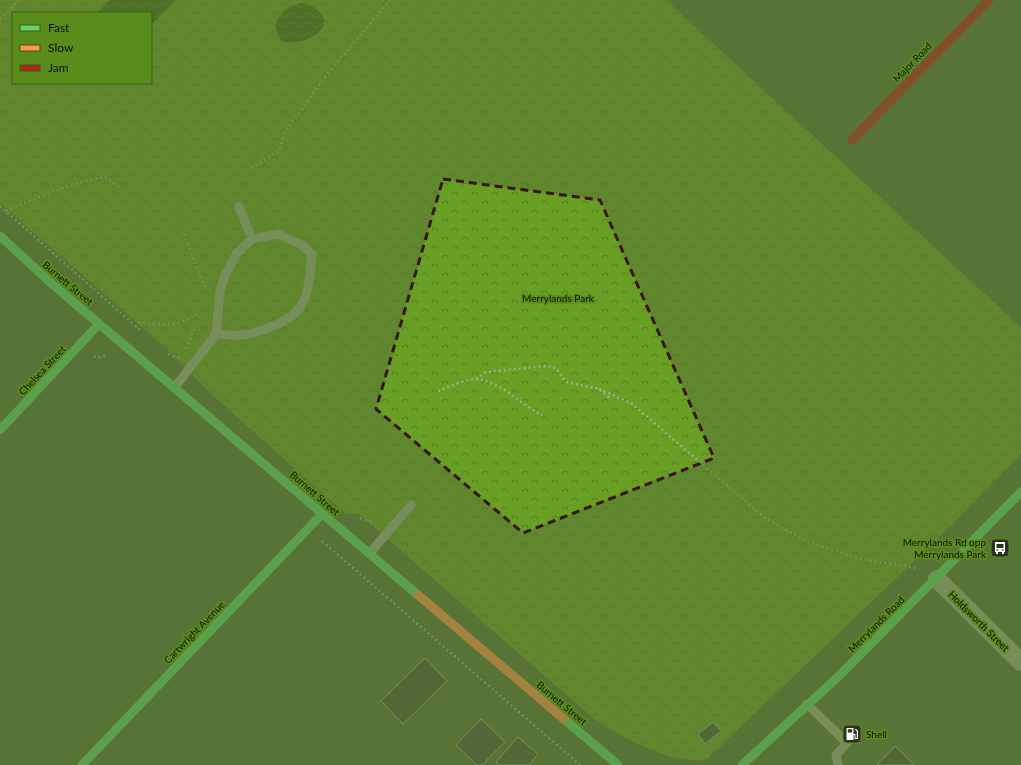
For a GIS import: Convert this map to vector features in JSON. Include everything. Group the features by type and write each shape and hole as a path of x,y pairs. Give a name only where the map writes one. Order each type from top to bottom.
{"main road":[{"name":"Major Road","path":"852,140 989,0"},
{"name":"Burnett Street","path":"0,236 22,258 99,324 175,387 618,765"},
{"name":"Chelsea Street","path":"0,430 99,324"},
{"name":"Merrylands Road","path":"742,765 840,675 937,579 1021,492"},
{"name":"Cartwright Avenue","path":"82,765 322,514"}],"street":[{"name":"Holdsworth Street","path":"937,579 1021,662"}],"lane":[{"path":"239,207 252,239"},
{"path":"175,387 216,334 221,303 220,291 225,274 237,253 252,239 278,234 302,245 312,255 309,283 302,305 286,320 241,335 216,334"},
{"path":"369,554 411,505"},
{"path":"807,704 847,743 836,755 838,765"}],"path":[{"path":"0,19 19,0"},
{"path":"251,168 279,151 285,132 321,83 390,0"},
{"path":"6,211 49,192 89,180 105,177 119,188"},
{"path":"0,206 141,331"},
{"path":"184,234 208,294"},
{"path":"133,329 140,322 169,326 184,322 199,313"},
{"path":"166,353 178,358 184,354 194,326"},
{"path":"438,391 476,379 486,372 547,366 556,368 566,382 599,389 631,403 765,518 806,542 856,558 916,568"},
{"path":"476,379 509,392 534,411 542,415"},
{"path":"599,389 611,399"},
{"path":"320,539 580,765"}],"highlighted area":[{"path":"443,179 600,200 714,458 523,533 376,409"}],"green space":[{"name":"Merrylands Park","path":"0,0 666,0 1021,327 1021,454 950,527 706,760 693,760 678,758 647,748 617,733 593,718 359,514 346,514 211,394 168,350 0,203"}],"water":[{"path":"110,0 176,0 152,24 152,12 98,12"},
{"path":"302,3 313,7 321,14 324,21 323,27 312,37 304,40 296,42 282,41 276,28 279,16 289,8"}],"building":[{"path":"425,658 447,681 403,724 381,701"},
{"path":"481,719 505,742 482,765 477,765 456,745"},
{"path":"713,722 721,731 705,744 698,734"},
{"path":"518,737 538,754 529,765 499,765 496,762"},
{"path":"895,746 914,765 877,765"}],"traffic: fast":[{"path":"0,236 51,283 418,595"},
{"path":"0,430 99,324"},
{"path":"742,765 840,675 1021,492"},
{"path":"82,765 322,514"},
{"path":"564,719 618,765"}],"traffic: slow":[{"path":"418,595 564,719"}],"traffic: jam":[{"path":"852,140 989,0"}],"place":[{"name":"Merrylands Rd opp Merrylands Park","path":"1000,548"},
{"name":"Shell","path":"852,734"}]}
